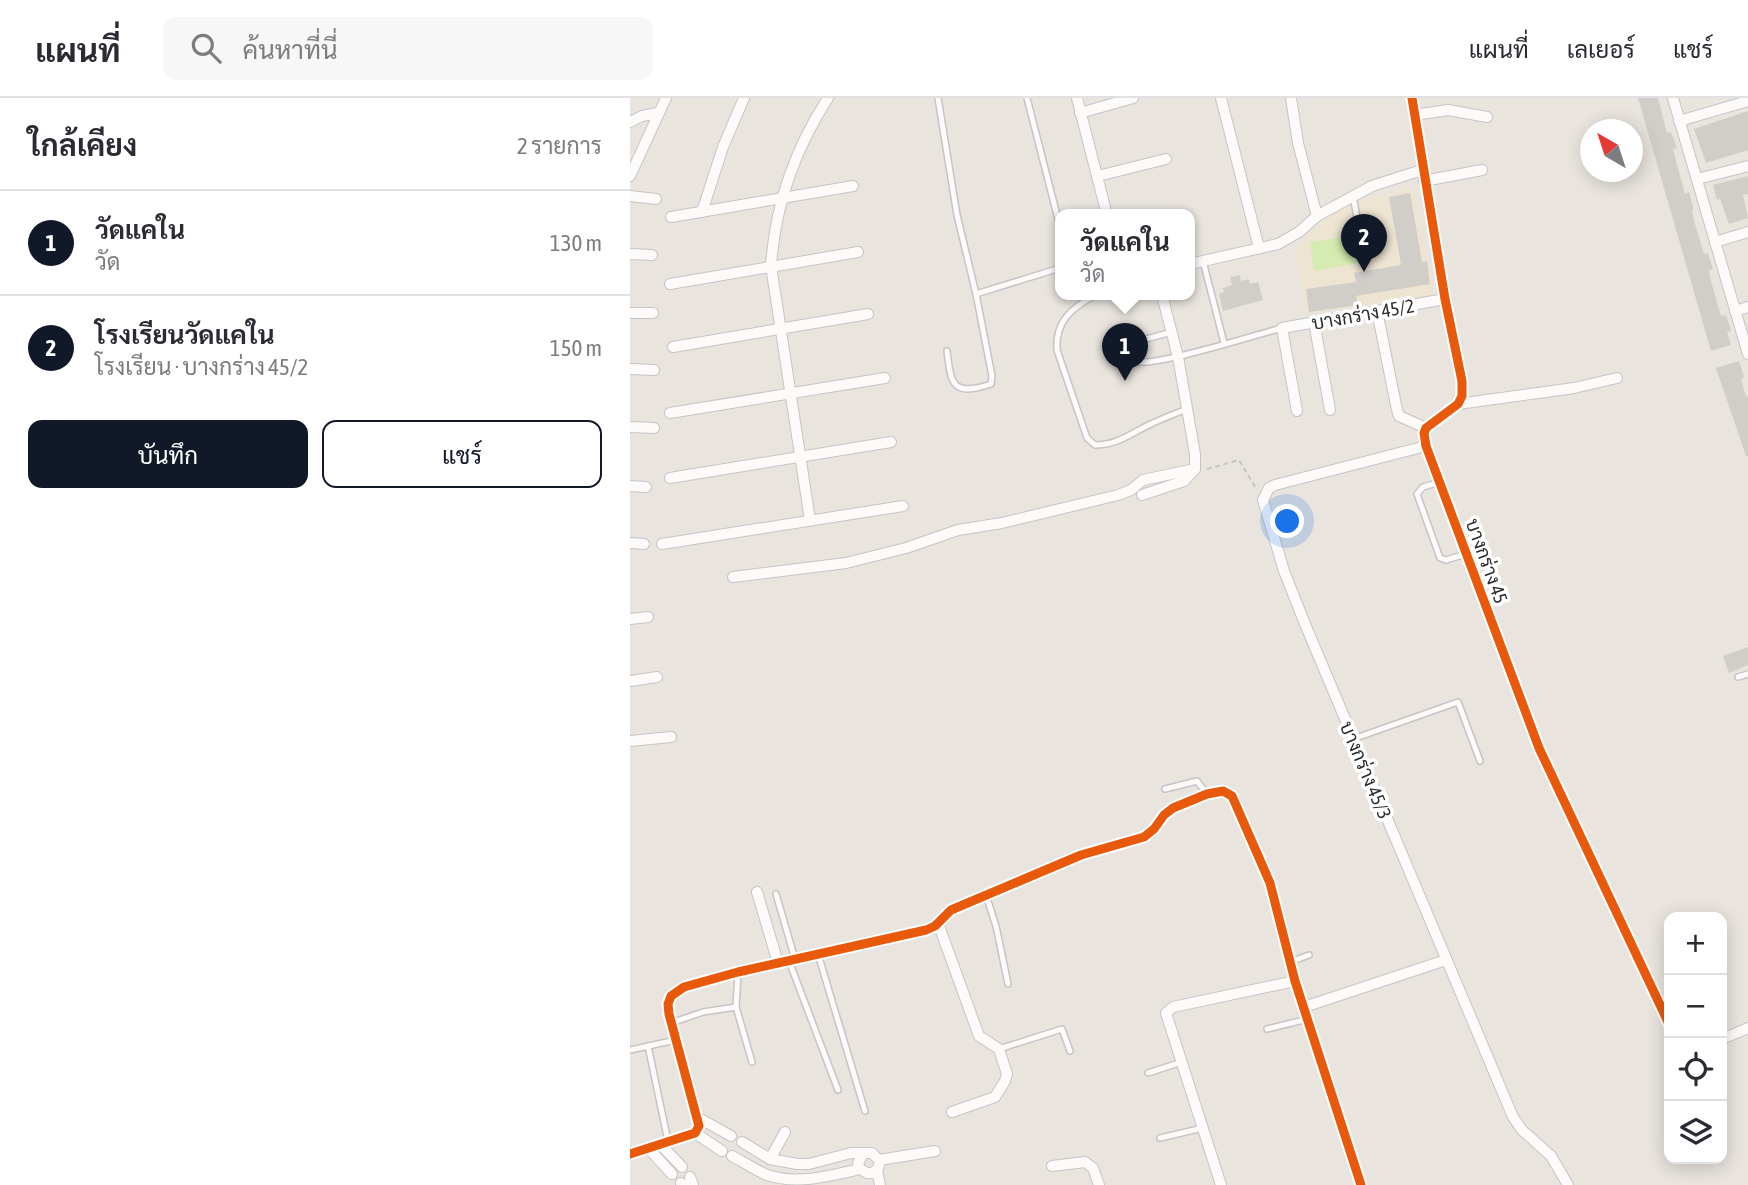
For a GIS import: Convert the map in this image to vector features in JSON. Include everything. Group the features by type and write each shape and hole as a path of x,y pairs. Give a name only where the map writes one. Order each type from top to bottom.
{"street":[{"path":"630,176 666,98"},
{"path":"702,212 723,147 744,98"},
{"path":"810,520 771,266 781,200 810,127 828,98"},
{"path":"1077,98 1106,209"},
{"path":"1080,113 1133,98"},
{"path":"1221,98 1259,248"},
{"path":"1292,98 1298,143 1317,216"},
{"path":"1377,311 1396,410 1399,416 1426,428 1458,404 1462,396 1462,381 1422,170 1412,98"},
{"path":"1673,98 1748,354"},
{"path":"1679,121 1748,100"},
{"path":"1414,116 1448,110 1487,117"},
{"path":"630,122 658,113"},
{"path":"1098,176 1166,159"},
{"path":"1696,179 1748,166"},
{"path":"1195,262 1278,244 1290,238 1317,216 1372,186 1422,170"},
{"path":"1424,181 1482,170"},
{"path":"671,217 853,186"},
{"path":"630,196 656,199"},
{"path":"1715,242 1748,232"},
{"path":"670,284 858,252"},
{"path":"630,254 652,256"},
{"name":"บางกร่าง 45/2","path":"1282,328 1445,299"},
{"path":"1142,495 1184,481 1194,470 1195,454 1178,356 1163,300"},
{"path":"1735,311 1748,307"},
{"path":"630,313 653,313"},
{"path":"673,347 868,314"},
{"path":"1314,322 1330,410"},
{"path":"1282,328 1297,411"},
{"path":"630,369 654,370"},
{"path":"670,413 885,378"},
{"path":"1458,404 1574,388 1618,378"},
{"path":"630,427 654,428"},
{"name":"บางกร่าง 45","path":"1426,428 1426,446 1539,748 1664,1013"},
{"path":"670,478 891,442"},
{"path":"1263,500 1269,488 1275,485 1426,446"},
{"path":"733,577 846,563 906,548 958,530 1002,523 1126,493 1143,480 1194,470"},
{"path":"630,486 646,487"},
{"name":"บางกร่าง 45/3","path":"1263,500 1284,571 1513,1117 1522,1130 1551,1156 1568,1185"},
{"path":"662,544 903,506"},
{"path":"630,543 644,544"},
{"path":"630,619 648,617"},
{"path":"630,681 657,677"},
{"path":"630,741 671,737"},
{"path":"630,1154 695,1133 699,1126 671,1023 668,1004 676,991 738,972 926,930 939,923 951,910 986,895 1081,855 1144,837 1172,808 1207,794 1223,791 1232,796 1270,883 1295,981 1361,1185"},
{"path":"757,892 778,963"},
{"path":"939,923 979,1036 999,1049 1007,1074 995,1097 952,1112"},
{"path":"1304,1007 1446,960"},
{"path":"1221,1185 1166,1013 1169,1009 1295,981"},
{"path":"1724,1038 1748,1028"},
{"path":"697,1117 731,1136"},
{"path":"770,1159 785,1132"},
{"path":"695,1133 722,1151"},
{"path":"664,1143 682,1167"},
{"path":"869,1185 871,1168 872,1153 851,1153 809,1164 797,1164 770,1159 744,1143 735,1158 770,1176 811,1180 871,1168 934,1151"},
{"path":"649,1149 672,1174"},
{"path":"863,1154 858,1163 871,1168 880,1185"},
{"path":"1052,1166 1085,1162 1093,1168 1100,1185"},
{"path":"796,1180 797,1164"}],"lane":[{"path":"938,98 957,215 976,294 992,376 991,384 966,389 955,385 951,379 947,351"},
{"path":"1027,98 1055,209"},
{"path":"1353,196 1364,255"},
{"path":"1203,260 1224,343"},
{"path":"976,294 1055,270"},
{"path":"1088,300 1069,313 1062,322 1056,340 1087,438 1095,445 1111,444 1187,409"},
{"path":"1172,332 1135,342 1132,346 1135,361 1142,364 1178,356 1282,328"},
{"path":"1440,482 1423,487 1417,495 1440,558 1446,560 1466,554"},
{"path":"1738,677 1748,674"},
{"path":"1353,740 1458,702 1480,761"},
{"path":"1165,789 1197,781 1207,794"},
{"path":"776,894 792,960 838,1090"},
{"path":"986,895 996,926 1008,984"},
{"path":"818,954 865,1111"},
{"path":"1290,962 1309,955"},
{"path":"738,972 736,1007 752,1062"},
{"path":"671,1023 703,1012 736,1007"},
{"path":"1268,1029 1308,1019"},
{"path":"999,1049 1062,1029 1070,1051"},
{"path":"630,1050 676,1040"},
{"path":"648,1046 664,1143"},
{"path":"1148,1073 1182,1062"},
{"path":"1160,1138 1203,1128"}],"path":[{"path":"1194,470 1239,460 1263,500"}],"shaded area":[{"path":"1413,187 1434,295 1306,314 1295,248 1335,208"}],"green space":[{"path":"1362,234 1366,262 1314,271 1310,242"}],"building":[{"path":"1638,98 1658,98 1667,133 1671,132 1677,148 1673,149 1685,194 1689,192 1704,254 1708,253 1713,269 1709,270 1721,316 1726,315 1731,331 1727,332 1731,345 1711,351"},
{"path":"1748,111 1748,150 1706,163 1694,129"},
{"path":"1748,176 1748,194 1743,195 1748,218 1729,224 1713,185"},
{"path":"1410,193 1422,262 1427,261 1430,284 1356,296 1358,305 1309,312 1306,289 1356,282 1354,273 1401,265 1389,197"},
{"path":"1240,275 1241,281 1249,279 1250,284 1258,282 1263,300 1223,311 1219,294 1224,292 1223,288 1232,285 1230,277"},
{"path":"1739,361 1744,377 1741,379 1746,397 1748,396 1748,456 1716,368"},
{"path":"1748,647 1748,665 1729,673 1723,656"}],"cycle path":[{"path":"1412,98 1445,299 1462,381 1462,396 1458,404 1426,428 1426,446 1539,748 1664,1013"},
{"path":"630,1154 695,1133 699,1126 669,1014 671,996 684,987 738,972 926,930 935,926 951,910 1081,855 1144,837 1173,808 1207,794 1223,791 1232,796 1270,883 1295,981 1361,1185"}],"place":[{"name":"โรงเรียนวัดแคใน","path":"1364,272"},
{"name":"วัดแคใน","path":"1125,381"}]}
